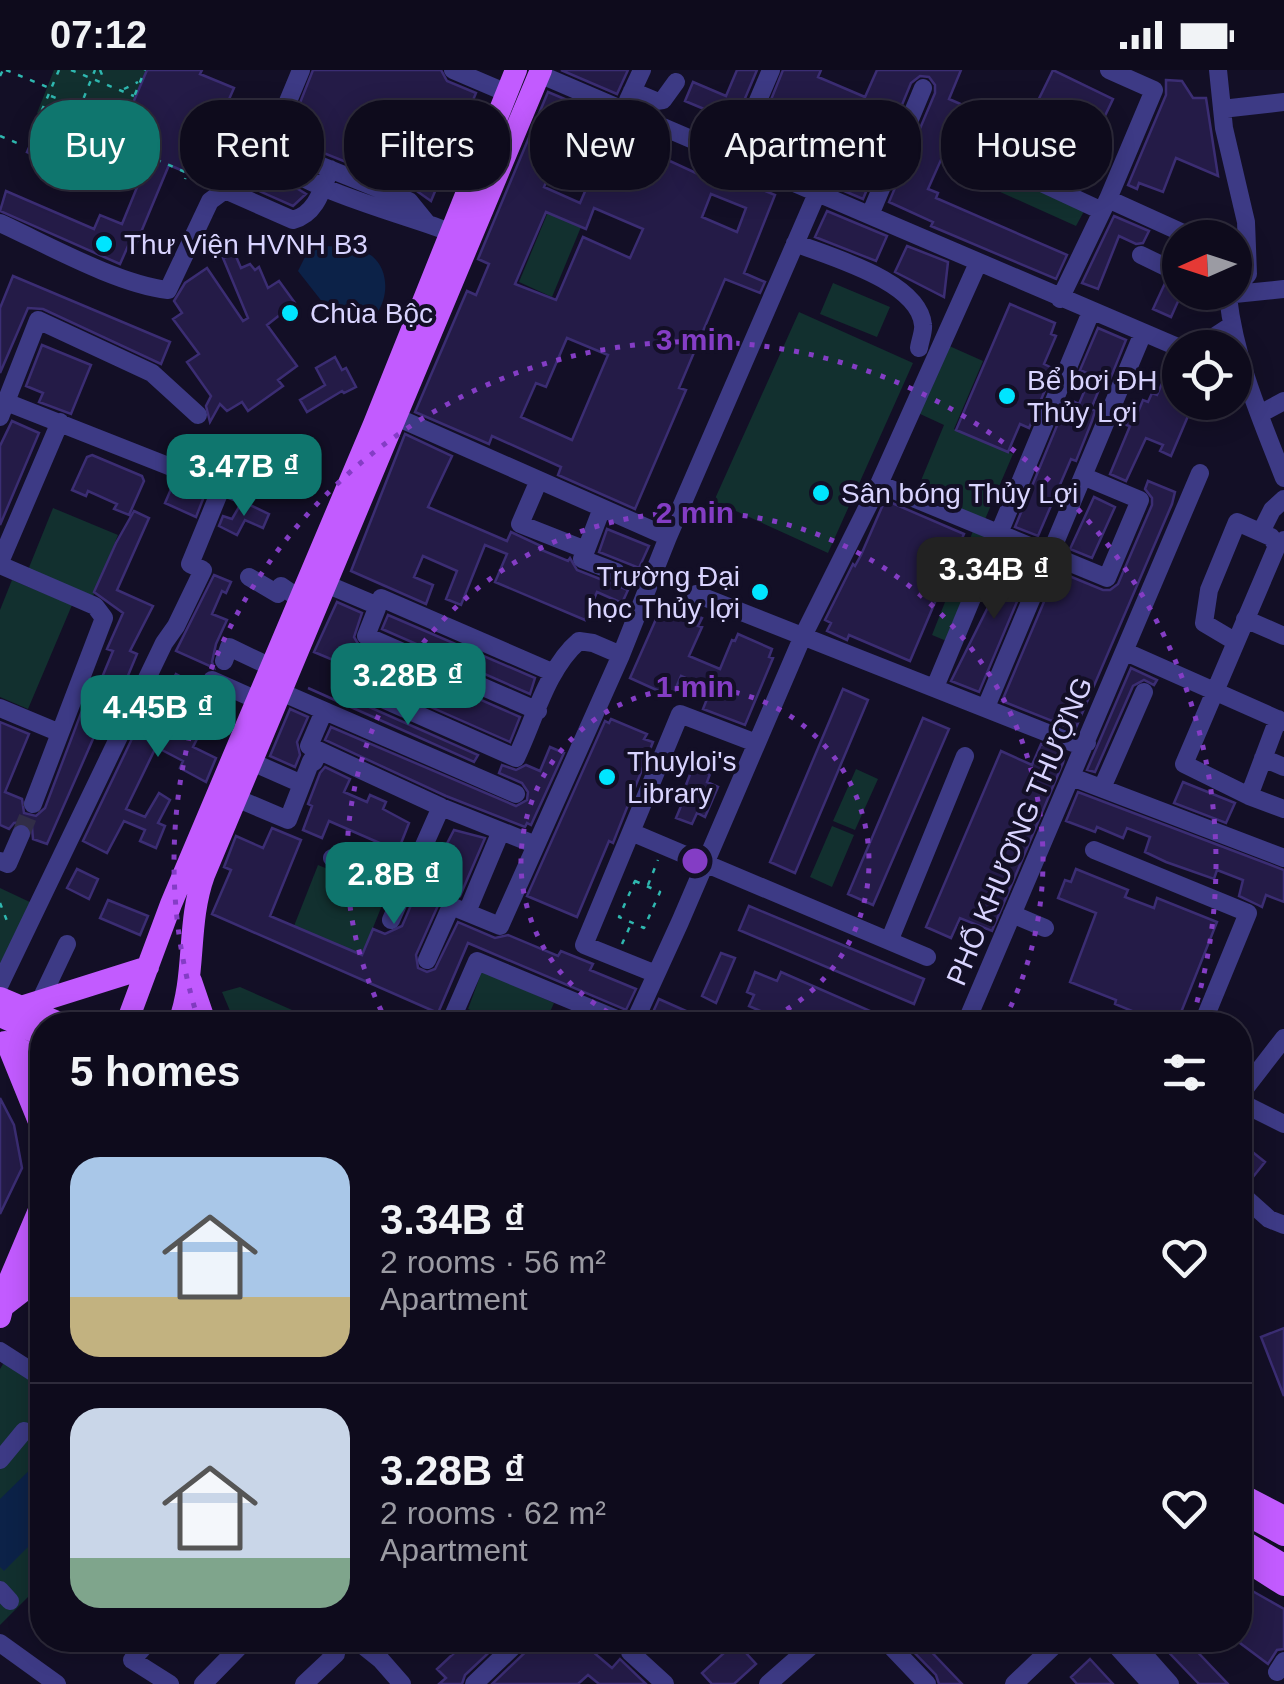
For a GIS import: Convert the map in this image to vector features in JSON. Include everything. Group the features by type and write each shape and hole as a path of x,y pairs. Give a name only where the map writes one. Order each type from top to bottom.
{"main road":[{"path":"181,1012 190,978 194,902 326,584 400,419 507,93 532,71"},
{"path":"131,1012 271,667 532,71"},
{"path":"30,1032 15,1005 148,967"},
{"path":"190,978 202,1012"},
{"path":"3,1042 30,1049"},
{"path":"3,1042 30,1102"},
{"path":"3,1310 9,1281 30,1231"},
{"path":"3,1310 30,1283"},
{"path":"1252,1500 1284,1516"},
{"path":"1252,1518 1284,1536"},
{"path":"1252,1548 1283,1572"},
{"path":"1252,1561 1283,1572"}],"street":[{"path":"301,70 256,147 276,164 327,177 402,218 426,222 459,236"},
{"path":"453,70 507,93"},
{"path":"628,100 642,70"},
{"path":"758,100 771,70"},
{"path":"1060,299 1154,90 1109,70"},
{"path":"1218,70 1246,220"},
{"path":"532,71 600,100"},
{"path":"632,91 663,100 676,82"},
{"path":"870,214 923,88"},
{"path":"1222,108 1284,102"},
{"path":"0,223 69,255 152,288 168,290 210,202 225,190 293,220 310,212 327,177"},
{"path":"1068,190 1162,226"},
{"path":"427,960 450,906 500,926 621,655 818,191 1162,341"},
{"path":"795,243 894,284 918,308 924,326 919,348"},
{"path":"1140,255 1162,265"},
{"path":"638,1012 802,638 879,484 978,263"},
{"path":"1252,291 1284,288"},
{"path":"1231,310 1260,414 1284,478"},
{"path":"935,686 1090,312"},
{"path":"198,415 152,373 38,320 3,409 60,422 242,495"},
{"path":"1226,330 1232,326"},
{"path":"986,707 1143,333"},
{"path":"1260,414 1284,401"},
{"path":"400,419 668,537"},
{"path":"33,804 104,618 95,606 0,563 60,422"},
{"name":"PHỐ KHƯƠNG THƯỢNG","path":"971,1012 1072,777 1080,747 1126,652 1200,473"},
{"path":"879,484 1107,578 1140,500 1085,477"},
{"path":"538,480 520,524 586,550"},
{"path":"0,984 203,570 190,564 222,486"},
{"path":"1261,532 1272,510 1284,499"},
{"path":"602,508 582,559 616,572"},
{"path":"1236,642 1204,623 1209,590 1237,522 1281,543 1184,764 1249,796 1284,808"},
{"path":"249,577 278,594 281,586 300,599"},
{"path":"326,584 554,673"},
{"path":"696,594 1080,747"},
{"path":"380,602 366,636 538,711"},
{"path":"1246,619 1284,636"},
{"path":"342,681 516,758 564,655 579,641 593,642 621,655"},
{"path":"224,661 229,647 271,667"},
{"path":"1126,652 1281,720 1249,796"},
{"path":"212,680 258,700"},
{"path":"281,692 516,794"},
{"path":"1102,788 1144,692"},
{"path":"0,708 60,733"},
{"path":"324,711 309,746 536,845"},
{"path":"656,974 584,945 680,714 756,743"},
{"path":"236,798 288,820 319,750"},
{"path":"890,940 965,756"},
{"path":"1263,758 1284,768"},
{"path":"252,762 302,784"},
{"path":"1072,777 1284,858"},
{"path":"391,920 441,806"},
{"path":"467,912 501,831"},
{"path":"631,832 926,957"},
{"path":"0,861 8,864 21,834"},
{"path":"1094,850 1248,913 1207,1012"},
{"path":"332,858 406,888"},
{"path":"1012,914 1045,928"},
{"path":"15,1005 67,944"},
{"path":"455,1012 477,960 601,1012"},
{"path":"1252,1082 1284,1038"},
{"path":"1252,1106 1284,1124"},
{"path":"1252,1204 1268,1219 1284,1225"},
{"path":"0,1352 30,1371"},
{"path":"0,1460 24,1431"},
{"path":"0,1643 57,1684"},
{"path":"139,1652 132,1660 170,1684"},
{"path":"203,1684 234,1652"},
{"path":"304,1684 336,1654 333,1652"},
{"path":"371,1652 402,1684"},
{"path":"474,1684 507,1652"},
{"path":"630,1652 665,1684"},
{"path":"768,1684 804,1652"},
{"path":"896,1652 927,1684"},
{"path":"1014,1684 1047,1652"},
{"path":"1122,1652 1152,1684"},
{"path":"1142,1652 1170,1684"}],"path":[{"path":"0,76 4,70 47,87"},
{"path":"47,100 59,70"},
{"path":"71,70 134,96"},
{"path":"83,100 98,70 110,86"},
{"path":"132,100 144,70"},
{"path":"117,89 132,87 142,77"},
{"path":"49,95 61,100"},
{"path":"0,136 22,146"},
{"path":"647,886 665,845"},
{"path":"635,881 647,886 660,892 644,928 619,918 635,881"},
{"path":"0,903 8,916 9,928"},
{"path":"616,958 632,923"},
{"path":"552,1012 557,1002"},
{"path":"468,1009 475,1012"}],"green space":[{"path":"54,70 147,70 150,100 42,100"},
{"path":"996,190 1058,190 1088,204 1076,226"},
{"path":"548,212 581,227 552,297 519,282"},
{"path":"833,283 890,307 877,337 820,314"},
{"path":"799,312 913,363 828,553 714,501"},
{"path":"947,345 983,361 954,429 1013,454 983,524 915,495 944,425 918,413"},
{"path":"53,508 118,535 93,596 28,570"},
{"path":"973,531 990,538 949,642 932,635"},
{"path":"12,580 72,605 28,709 0,697 0,610"},
{"path":"856,769 878,779 855,830 833,821"},
{"path":"832,826 854,835 832,887 810,877"},
{"path":"318,865 387,893 362,955 294,926"},
{"path":"0,888 34,904 0,971"},
{"path":"482,971 554,1003 550,1012 468,1009"},
{"path":"240,987 297,1012 230,1012 222,992"},
{"path":"6,1359 30,1374 30,1595 0,1625 0,1369"}],"water":[{"path":"324,246 361,251 379,264 384,275 384,297 380,308 365,323 338,322 298,271 306,255"},
{"path":"30,1470 30,1545 4,1571 0,1567 0,1499"}],"building":[{"path":"147,70 202,70 200,74 234,88 229,100 180,100 180,170 169,165 160,187 160,100 134,100"},
{"path":"313,70 441,70 447,81 476,93 473,100 344,100 344,161 324,153 324,100 301,100"},
{"path":"561,70 628,70 617,94"},
{"path":"737,70 757,70 744,100 685,101 693,82 726,96"},
{"path":"783,70 821,70 818,77 865,97 877,70 961,70 951,100 941,100 941,160 928,189 938,193 936,198 1067,255 1056,279 931,226 933,222 889,202 894,190 921,190 921,126 935,93 929,77 920,76 911,83 904,100 771,100"},
{"path":"1053,70 1113,99 1112,101 1038,100"},
{"path":"1166,80 1182,81 1193,98 1206,98 1218,176 1176,158 1163,192 1139,183 1137,189 1128,185 1166,95"},
{"path":"548,92 567,100 545,100"},
{"path":"530,135 530,190 551,190 580,203 586,190 670,190 670,161 690,170 690,190 763,190 775,195 744,273 765,282 760,293 725,279 679,388 686,390 635,509 558,475 561,467 492,436 489,444 415,412 467,291 476,295 489,264 478,259","holes":["711,194 746,208 737,232 702,217","594,208 643,229 630,258 583,237 556,300 515,284 546,212 586,229","567,338 608,355 572,440 521,417 536,383 546,387"]},
{"path":"136,190 159,190 134,249 128,246 120,264 0,211 6,191 94,229 100,215 122,224"},
{"path":"257,190 300,190 306,194 293,206"},
{"path":"415,190 436,190 431,201"},
{"path":"842,190 867,190 863,199"},
{"path":"827,211 887,236 876,261 815,237"},
{"path":"1114,216 1149,231 1143,243 1119,236 1098,289 1082,283"},
{"path":"907,246 948,262 944,297 895,272"},
{"path":"235,254 241,268 250,264 255,270 259,267 268,288 279,281 295,303 267,325 297,366 278,380 283,386 248,411 242,402 227,411 220,404 210,422 206,406 211,396 187,362 199,354 173,319 182,313 174,301 185,283 207,268 243,321 248,318 223,258"},
{"path":"13,276 170,342 161,364 43,309 28,308 0,373 0,308"},
{"path":"1162,290 1162,310 1174,310 1171,317 1153,309"},
{"name":"Bể bơi ĐH Thủy Lợi","path":"1010,304 1055,323 1051,334 1056,336 1044,364 1054,369 1029,428 1020,424 1008,452 956,430"},
{"path":"1098,328 1126,340 1109,382 1103,380 1076,461 1071,459 1038,536 1015,527 1068,399 1079,404 1091,375 1080,370"},
{"path":"42,345 91,365 71,414 39,402 43,393 26,386"},
{"path":"335,357 356,387 307,412 300,400 325,385 316,368"},
{"path":"1162,384 1162,420 1186,420 1171,456 1160,451 1163,445 1146,438 1126,481 1110,474 1130,426 1126,425 1131,414 1136,417 1143,400 1148,402 1152,393 1157,395"},
{"path":"12,421 39,433 0,525 0,446"},
{"path":"405,434 452,456 428,507 507,541 511,532 541,546 539,549 568,561 570,558 577,570 628,590 622,603 597,592 585,620 495,582 507,554 485,545 461,605 446,599 457,571 423,556 414,577 433,585 426,604 351,571"},
{"path":"92,455 142,476 144,481 129,515 114,509 117,504 88,491 86,496 72,490 87,457"},
{"path":"1148,481 1175,492 1172,504 1075,730 1002,701 1057,571 1103,590 1118,584 1152,505 1145,489"},
{"path":"174,482 205,494 196,517 165,503"},
{"path":"1094,497 1115,507 1092,558 1070,549"},
{"path":"885,500 964,534 910,661 849,635 847,640 827,631 831,623 825,620 861,555"},
{"path":"250,505 269,514 263,528 245,520 237,535 219,526 223,516 232,519 239,507"},
{"path":"134,511 149,518 117,590 153,606 130,651 137,654 107,726 100,723 47,844 33,839 32,827 25,822 14,823 9,829 0,825 0,722 29,734 5,792 22,799 24,813 36,816 45,808 83,708 88,711 113,651 107,649 123,613 94,592"},
{"path":"607,529 649,546 639,568 599,552"},
{"path":"1006,550 1032,561 1032,566 979,692 951,681 999,582 993,579"},
{"path":"214,575 231,582 226,593 222,591 212,614 227,620 216,644 214,668 176,651"},
{"path":"337,602 362,613 354,637 360,647 520,717 510,742 347,670 334,672 338,662 314,652"},
{"path":"668,603 702,618 689,656 720,669 738,634 772,649 769,657 773,658 745,725 703,709 711,689 681,676 672,697 630,678 660,610 664,611"},
{"path":"388,615 535,678 530,694 382,629"},
{"path":"1131,668 1157,680 1154,685 1144,680 1133,686 1095,772 1087,770"},
{"path":"176,674 231,703 219,726 207,719 193,747 216,758 206,782 180,768 183,761 156,747 126,809 145,817 159,793 170,800 158,823 165,826 156,848 140,841 145,830 124,821 107,853 83,841 140,722 146,726"},
{"path":"843,689 868,700 795,873 770,862"},
{"path":"340,694 478,755 474,762 337,701"},
{"path":"290,709 308,717 297,742 300,755 295,767 270,756"},
{"path":"923,718 949,729 873,905 848,894"},
{"path":"611,719 647,734 644,739 653,742 613,843 609,841 577,917 527,896 605,721 609,723"},
{"path":"331,727 516,806 527,800 528,792 522,783 499,773 502,765 516,770 526,765 540,771 550,747 564,753 531,825 527,823 525,827 446,796 325,740"},
{"path":"1041,744 1065,753 1063,763 992,931 960,918 951,938 926,927 1001,751 1032,765"},
{"path":"325,767 350,779 344,792 367,802 370,795 386,802 383,809 409,823 398,851 329,821 322,838 303,830 312,806 308,804"},
{"path":"693,767 710,774 707,782 718,787 705,817 697,813 692,824 676,818"},
{"path":"1183,782 1235,803 1226,823 1174,803"},
{"path":"1078,792 1284,870 1284,902 1266,895 1262,907 1239,896 1243,880 1217,870 1214,879 1166,862 1145,852 1150,837 1127,828 1123,838 1097,827 1095,832 1066,821"},
{"path":"272,828 301,840 270,916 362,955 373,929 385,934 402,926 412,903 416,904 430,863 436,865 454,830 485,838 460,896 448,894 440,901 416,955 418,968 427,972 435,969 458,922 495,938 508,935 558,956 561,951 593,964 590,970 636,989 626,1010 468,943 436,1012 212,914 231,870 224,867 236,836 263,848"},
{"path":"77,869 98,879 89,899 67,888"},
{"path":"1076,869 1128,890 1125,897 1154,908 1157,898 1217,922 1181,1012 1134,1012 1115,1004 1116,1000 1070,982 1096,913 1058,898 1065,880 1071,882"},
{"path":"108,900 148,916 140,935 100,918"},
{"path":"749,906 924,979 914,1004 739,930"},
{"path":"721,953 735,958 716,1003 702,996"},
{"path":"755,972 777,981 781,972 872,1012 763,1012 749,1006 754,995 747,992"},
{"path":"659,999 688,1012 653,1012"},
{"path":"0,1098 14,1125 22,1168 0,1214"},
{"path":"1252,1152 1265,1162 1252,1178"},
{"path":"1284,1328 1284,1396 1261,1337"},
{"path":"1252,1591 1284,1609 1284,1649 1277,1650 1268,1664 1252,1652"},
{"path":"450,1652 489,1652 465,1675 462,1684 439,1684 446,1678 437,1669 453,1654"},
{"path":"525,1652 593,1652 612,1668 620,1659 646,1684 599,1684 588,1675 578,1684 492,1684"},
{"path":"725,1652 745,1652 756,1664 734,1684 712,1684 702,1673"},
{"path":"914,1652 931,1652 962,1684 939,1684 936,1675"},
{"path":"1168,1652 1197,1652 1228,1684 1199,1684"},
{"path":"1090,1659 1113,1684 1077,1684 1071,1677"}],"tunnel":[{"path":"21,834 33,804"}],"place":[{"name":"Thư Viện HVNH B3","path":"104,244"},
{"name":"Chùa Bộc","path":"290,313"},
{"name":"Bể bơi ĐH Thủy Lợi","path":"1007,396"},
{"name":"Sân bóng Thủy Lợi","path":"821,493"},
{"name":"Trường Đại học Thủy lợi","path":"760,592"},
{"name":"Thuyloi's Library","path":"607,777"}]}
